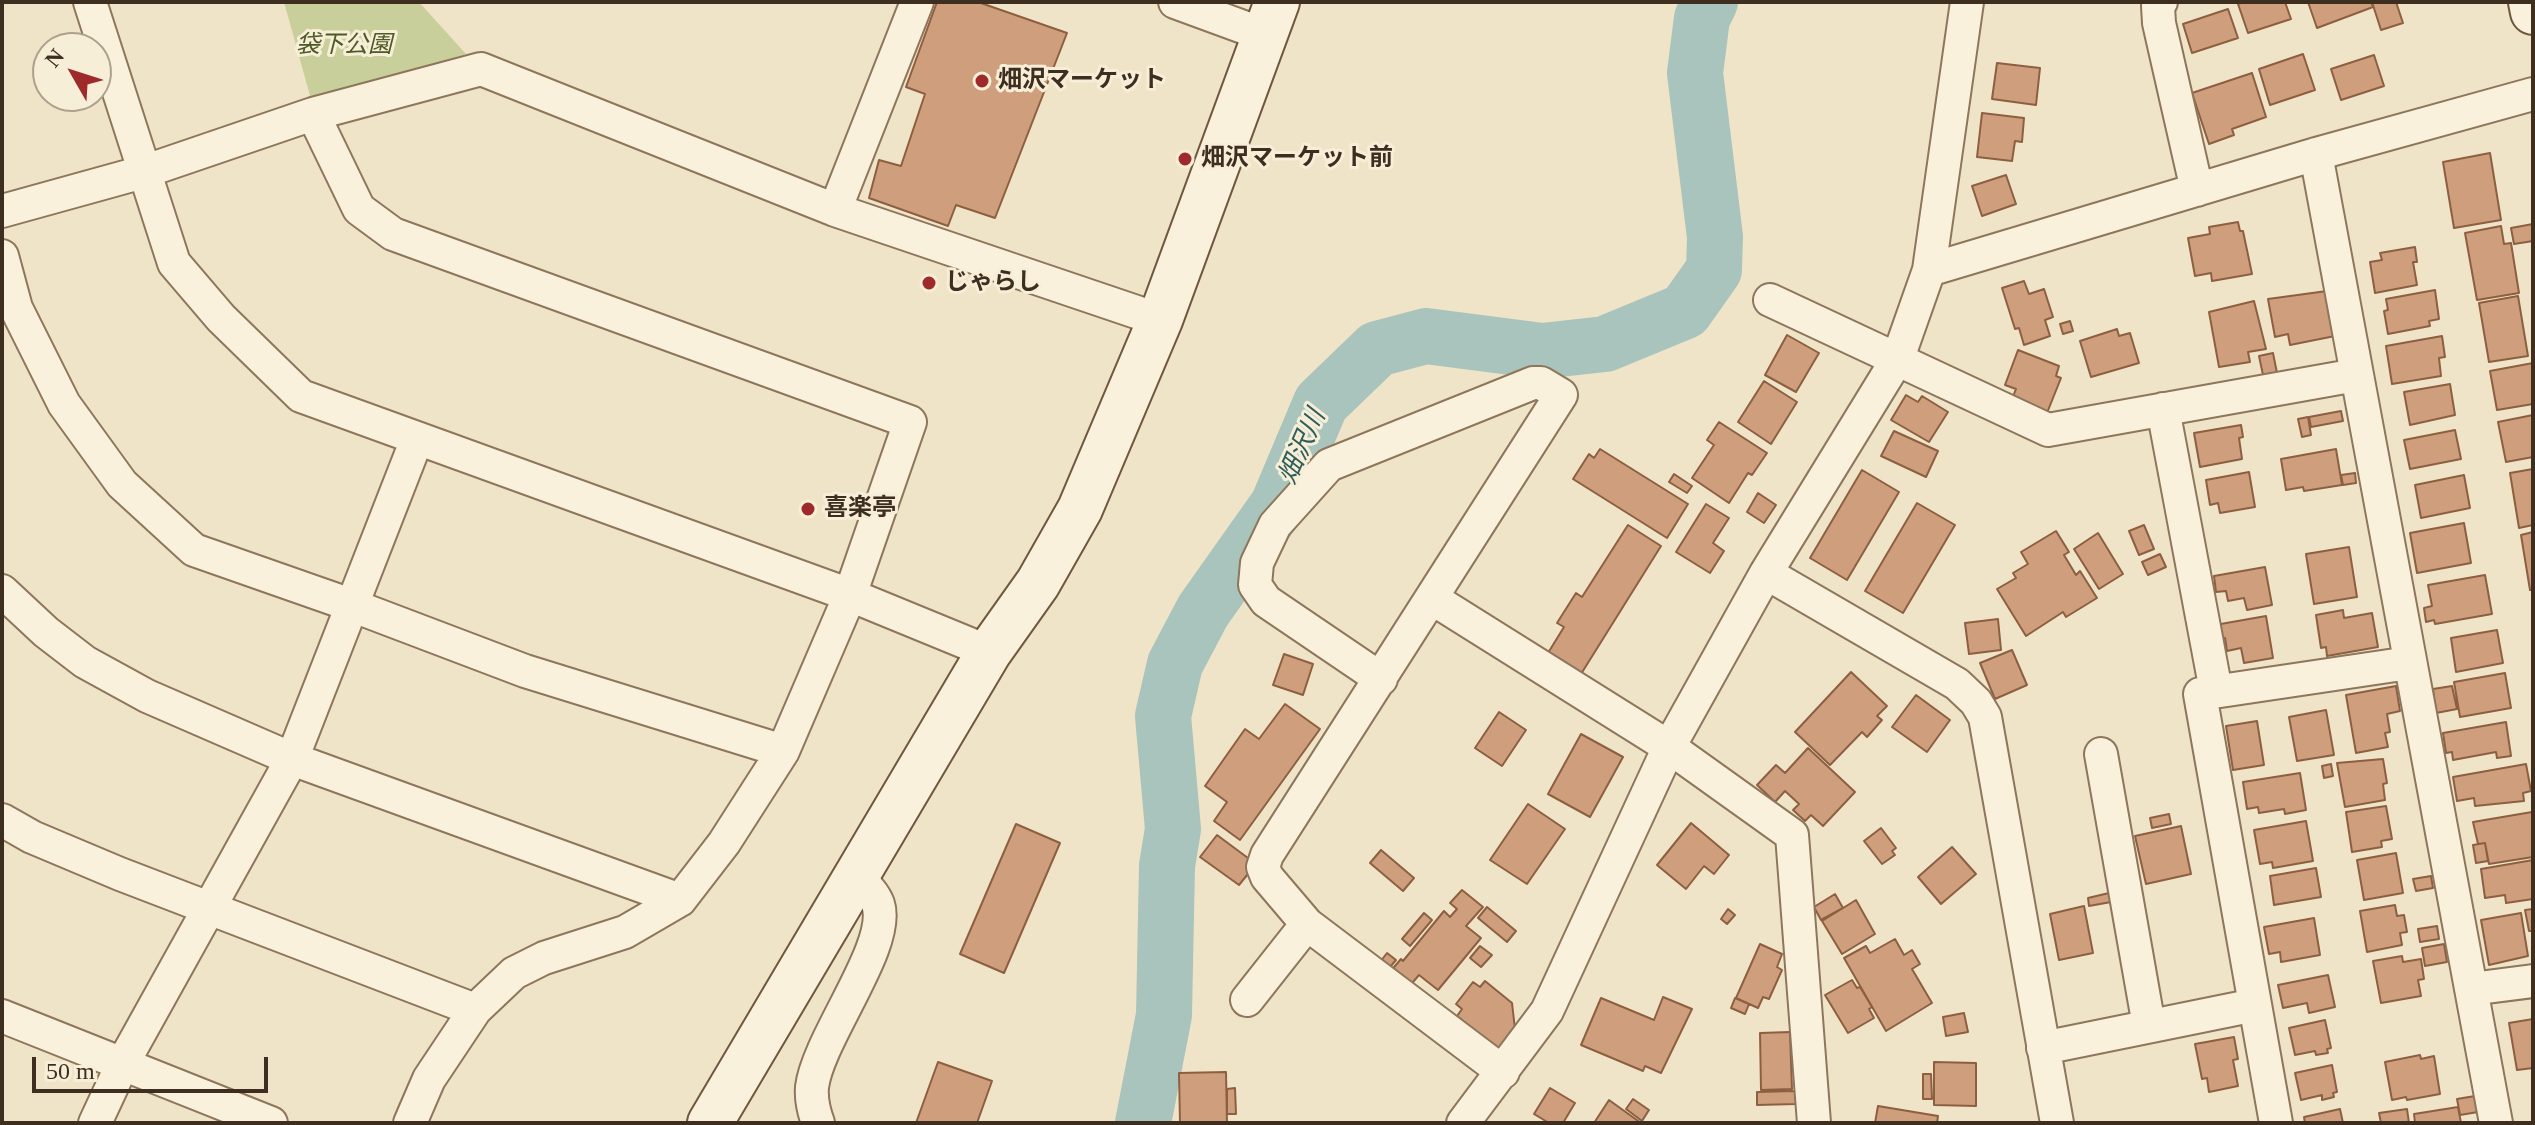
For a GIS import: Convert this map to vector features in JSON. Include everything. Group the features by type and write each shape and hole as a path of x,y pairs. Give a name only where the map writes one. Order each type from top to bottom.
{"street":[{"path":"835,210 917,2"},
{"path":"710,1123 989,652 1038,583 1080,509 1160,320 1271,18 1175,2"},
{"path":"1463,1123 1547,1011 1669,747 1766,573 1898,358 1929,270 1967,2"},
{"path":"2161,2 2158,6 2159,23 2197,190"},
{"path":"2531,2 2533,12"},
{"path":"94,3 143,172 174,263 221,318 301,396 850,595 989,652"},
{"path":"2,211 143,172 313,114 481,69 835,210 1160,320"},
{"path":"1929,270 2316,154 2533,94"},
{"path":"313,114 359,209 393,234 910,422 850,595 783,751 724,843 680,900 625,932 544,958 514,973 475,1010 429,1079 410,1123"},
{"path":"2316,154 2496,1123"},
{"path":"2,256 16,308 64,404 122,484 194,550 525,671 783,751"},
{"path":"1770,300 2048,430 2356,375"},
{"path":"1381,679 1266,601 1255,585 1257,563 1275,525 1329,465 1533,383 1541,383 1561,395 1433,599 1267,855 1263,867 1267,877 1307,924 1503,1072"},
{"path":"2163,409 2216,691"},
{"path":"95,1123 123,1063 292,759 417,439"},
{"path":"1766,573 1957,684 1976,702 1985,717 2057,1123"},
{"path":"2,591 46,632 85,662 147,696 292,759 680,900"},
{"path":"1433,599 1669,747 1792,835 1814,1123"},
{"path":"2276,1123 2200,694 2409,663"},
{"path":"2101,754 2149,1026"},
{"path":"2,820 32,837 210,909 475,1010"},
{"path":"818,1123 812,1087 822,1053 873,946 880,924 878,904 855,875"},
{"path":"1247,1000 1307,924"},
{"path":"2471,989 2533,981"},
{"path":"2043,1048 2255,1005"},
{"path":"2,1016 271,1123"}],"green space":[{"name":"袋下公園","path":"284,2 419,2 466,54 312,103"}],"building":[{"path":"937,2 978,2 1067,33 995,218 956,205 948,226 869,198 879,160 901,166 925,94 906,87"},
{"path":"2285,2 2291,19 2248,33 2238,4"},
{"path":"2308,2 2371,2 2373,7 2317,28"},
{"path":"2372,2 2396,2 2403,23 2381,30"},
{"path":"2228,9 2238,38 2192,53 2183,24"},
{"path":"2303,54 2315,90 2270,105 2259,69"},
{"path":"2374,55 2384,86 2341,100 2331,69"},
{"path":"1997,63 2040,68 2036,105 1992,99"},
{"path":"2252,73 2266,117 2232,129 2234,135 2209,144 2192,93"},
{"path":"1982,113 2024,118 2022,142 2015,141 2012,161 1977,157"},
{"path":"2490,153 2501,220 2454,228 2443,162"},
{"path":"2006,175 2016,204 1982,216 1972,186"},
{"path":"2238,222 2240,231 2243,231 2252,274 2212,281 2211,273 2195,276 2188,238 2210,234 2209,227"},
{"path":"2533,224 2533,241 2514,244 2511,228"},
{"path":"2501,226 2504,244 2511,243 2519,293 2477,300 2465,233"},
{"path":"2415,247 2417,262 2413,262 2417,285 2375,293 2370,262 2382,260 2380,253"},
{"path":"2024,281 2029,294 2044,289 2053,317 2045,320 2050,336 2024,345 2019,328 2015,329 2002,288"},
{"path":"2435,290 2439,319 2429,321 2430,326 2388,334 2384,311 2388,310 2386,299"},
{"path":"2327,291 2335,336 2290,345 2288,334 2275,337 2268,299"},
{"path":"2518,296 2528,356 2489,362 2479,303"},
{"path":"2254,301 2266,349 2248,352 2250,362 2219,367 2209,312"},
{"path":"2070,321 2073,331 2063,334 2060,324"},
{"path":"2117,329 2119,336 2130,333 2139,363 2091,377 2080,341"},
{"path":"1787,335 1819,353 1796,392 1765,375"},
{"path":"2442,336 2445,357 2439,358 2441,376 2392,384 2386,346"},
{"path":"2018,350 2059,366 2056,376 2061,378 2047,413 2012,399 2016,389 2005,385"},
{"path":"2273,353 2277,373 2263,375 2259,356"},
{"path":"2533,363 2533,404 2497,410 2490,371"},
{"path":"1764,381 1797,402 1771,444 1738,422"},
{"path":"2450,384 2455,415 2410,425 2404,392"},
{"path":"1906,395 1918,402 1922,396 1948,412 1929,442 1891,420"},
{"path":"2341,411 2343,421 2311,427 2309,417"},
{"path":"2533,415 2533,457 2506,462 2498,422"},
{"path":"2308,417 2311,435 2302,437 2298,419"},
{"path":"1719,422 1767,453 1752,475 1748,473 1729,503 1692,478 1714,445 1707,440"},
{"path":"2241,425 2242,459 2200,467 2194,433"},
{"path":"2455,430 2461,459 2410,469 2404,440"},
{"path":"1894,431 1938,451 1926,477 1881,456"},
{"path":"1600,449 1688,504 1667,538 1573,479 1589,454 1594,458"},
{"path":"2336,449 2342,485 2304,491 2303,487 2286,490 2281,459"},
{"path":"2533,469 2533,525 2519,528 2510,473"},
{"path":"1862,470 1899,492 1847,580 1810,558"},
{"path":"2249,472 2255,507 2220,513 2218,503 2210,505 2206,480"},
{"path":"2355,473 2356,483 2343,485 2341,475"},
{"path":"1674,474 1692,486 1687,493 1669,482"},
{"path":"2464,475 2470,508 2421,518 2415,485"},
{"path":"1758,493 1776,505 1764,523 1747,512"},
{"path":"1917,503 1955,525 1903,613 1865,591"},
{"path":"1706,504 1729,518 1713,543 1724,551 1710,573 1676,552"},
{"path":"2464,523 2471,563 2417,573 2410,533"},
{"path":"1628,525 1661,546 1581,674 1548,653 1564,627 1557,623 1576,593 1582,597"},
{"path":"2144,525 2154,549 2139,555 2129,531"},
{"path":"2056,531 2069,552 2064,555 2076,575 2080,571 2097,598 2066,617 2063,612 2026,636 1997,589 2016,578 2013,573 2028,564 2021,552"},
{"path":"2533,532 2533,590 2530,590 2521,535"},
{"path":"2098,533 2123,574 2099,589 2074,549"},
{"path":"2349,547 2357,597 2314,604 2306,554"},
{"path":"2160,554 2166,567 2148,575 2142,562"},
{"path":"2265,567 2272,605 2247,610 2244,598 2228,601 2226,591 2216,592 2214,576"},
{"path":"2485,575 2492,614 2435,624 2434,620 2426,622 2424,608 2432,606 2428,585"},
{"path":"2343,610 2344,618 2372,613 2378,647 2327,656 2326,647 2321,648 2316,615"},
{"path":"2266,616 2273,658 2244,663 2241,648 2227,651 2225,638 2218,640 2215,625"},
{"path":"1998,619 2001,650 1969,654 1965,623"},
{"path":"2497,630 2503,663 2456,672 2451,638"},
{"path":"2012,650 2027,685 1995,699 1980,663"},
{"path":"1284,654 1313,664 1303,695 1273,685"},
{"path":"1851,672 1887,706 1877,716 1882,720 1867,737 1862,732 1830,765 1795,732"},
{"path":"2505,673 2511,708 2460,717 2454,682"},
{"path":"2396,686 2400,711 2387,714 2390,732 2385,733 2388,747 2356,753 2346,695"},
{"path":"2452,686 2457,709 2436,713 2433,689"},
{"path":"1916,695 1950,720 1927,752 1892,727"},
{"path":"1285,704 1320,729 1240,840 1214,821 1227,802 1205,786 1245,729 1259,739"},
{"path":"2326,710 2334,755 2297,761 2289,717"},
{"path":"1499,712 1526,730 1502,766 1475,748"},
{"path":"2257,721 2264,765 2233,770 2226,726"},
{"path":"2506,722 2511,756 2497,758 2496,752 2453,760 2452,752 2446,753 2443,733"},
{"path":"1581,734 1623,757 1590,817 1548,794"},
{"path":"1808,748 1855,792 1823,826 1811,815 1805,821 1793,810 1799,804 1785,791 1775,802 1757,785 1776,765 1785,773"},
{"path":"2383,759 2387,783 2383,784 2385,800 2345,807 2337,763"},
{"path":"2331,764 2333,776 2324,778 2322,766"},
{"path":"2526,764 2531,791 2523,793 2524,801 2475,806 2474,798 2457,801 2453,777"},
{"path":"2300,773 2306,810 2285,814 2284,809 2259,813 2258,807 2247,809 2243,782"},
{"path":"1528,804 1565,829 1527,884 1490,860"},
{"path":"2386,806 2392,839 2381,841 2382,847 2352,852 2346,812"},
{"path":"2532,812 2533,857 2489,864 2485,843 2478,844 2473,822"},
{"path":"2169,814 2171,824 2152,828 2150,818"},
{"path":"2306,821 2313,861 2273,868 2272,862 2260,864 2254,830"},
{"path":"1691,823 1729,855 1714,874 1704,866 1686,889 1657,865"},
{"path":"1016,824 1060,843 1004,973 960,954"},
{"path":"2181,826 2191,874 2146,884 2135,836"},
{"path":"1881,828 1896,848 1892,851 1895,855 1882,864 1864,841"},
{"path":"1217,835 1256,864 1239,885 1200,857"},
{"path":"2485,843 2488,861 2476,863 2473,845"},
{"path":"1952,847 1976,874 1941,904 1918,877"},
{"path":"1381,850 1414,878 1403,891 1370,863"},
{"path":"2396,853 2403,893 2364,900 2357,860"},
{"path":"2533,860 2533,899 2506,903 2505,895 2485,898 2481,869"},
{"path":"2316,868 2321,897 2274,905 2270,876"},
{"path":"2431,876 2433,888 2416,891 2413,879"},
{"path":"1462,890 1483,907 1466,926 1481,938 1438,990 1419,975 1407,989 1389,973 1401,959 1403,961 1444,911 1450,917 1457,909 1450,903"},
{"path":"2109,893 2111,902 2089,906 2088,898"},
{"path":"1835,894 1843,908 1821,920 1814,907"},
{"path":"1856,900 1875,934 1842,954 1822,921"},
{"path":"2395,905 2397,916 2404,915 2407,932 2400,933 2402,945 2367,952 2360,911"},
{"path":"2084,906 2093,953 2059,960 2050,914"},
{"path":"1487,907 1516,931 1507,942 1478,918"},
{"path":"1728,909 1735,915 1727,924 1721,919"},
{"path":"2533,909 2533,931 2529,931 2525,910"},
{"path":"1424,913 1432,920 1410,946 1402,939"},
{"path":"2521,913 2528,956 2489,965 2481,920"},
{"path":"2314,918 2320,955 2281,962 2280,952 2269,954 2264,927"},
{"path":"2437,926 2439,939 2420,942 2418,929"},
{"path":"1895,939 1904,955 1912,950 1920,964 1912,969 1932,1003 1886,1031 1844,958 1866,946 1870,953"},
{"path":"1760,944 1782,954 1777,967 1782,970 1769,999 1763,997 1758,1008 1736,998"},
{"path":"2444,944 2447,962 2425,966 2422,948"},
{"path":"1480,946 1492,955 1481,967 1470,958"},
{"path":"1387,953 1396,960 1385,973 1377,966"},
{"path":"2402,956 2403,962 2421,959 2424,979 2418,980 2421,996 2381,1003 2373,961"},
{"path":"2328,975 2335,1007 2309,1013 2307,1003 2283,1008 2278,985"},
{"path":"1852,980 1872,1007 1869,1009 1874,1018 1848,1033 1825,995"},
{"path":"1485,981 1512,1003 1515,1029 1498,1050 1457,1016 1462,1009 1456,1004 1473,982 1480,987"},
{"path":"1663,997 1692,1009 1661,1073 1645,1066 1643,1071 1581,1045 1601,998 1654,1020"},
{"path":"1735,998 1749,1004 1745,1014 1731,1008"},
{"path":"1964,1013 1968,1032 1946,1036 1943,1017"},
{"path":"2533,1019 2533,1068 2517,1070 2509,1023"},
{"path":"2325,1020 2331,1048 2327,1049 2328,1053 2316,1055 2315,1051 2295,1055 2289,1028"},
{"path":"1790,1032 1792,1089 1761,1090 1760,1033"},
{"path":"2234,1037 2238,1059 2233,1060 2238,1086 2209,1092 2207,1078 2202,1079 2195,1044"},
{"path":"2420,1055 2421,1059 2434,1056 2440,1094 2392,1100 2385,1062"},
{"path":"938,1062 992,1081 977,1123 916,1123"},
{"path":"1934,1062 1976,1063 1976,1106 1934,1105"},
{"path":"2332,1065 2337,1092 2333,1093 2334,1097 2322,1100 2322,1095 2301,1100 2295,1073"},
{"path":"1226,1072 1227,1123 1180,1123 1179,1073"},
{"path":"1923,1074 1931,1074 1932,1099 1923,1099"},
{"path":"1235,1088 1236,1114 1227,1114 1227,1089"},
{"path":"1550,1088 1575,1103 1563,1123 1549,1123 1534,1114"},
{"path":"1795,1091 1796,1104 1757,1105 1757,1092"},
{"path":"2475,1096 2478,1112 2460,1115 2457,1099"},
{"path":"1633,1099 1649,1110 1642,1121 1626,1109"},
{"path":"1609,1100 1641,1123 1594,1123"},
{"path":"1878,1106 1938,1116 1937,1123 1875,1123"},
{"path":"2458,1107 2461,1123 2415,1123 2414,1114"},
{"path":"2340,1109 2343,1123 2305,1123 2304,1117"},
{"path":"2407,1109 2409,1123 2381,1123 2379,1113"}],"waterway":[{"name":"畑沢川","path":"1143,1123 1164,1015 1167,866 1173,829 1163,716 1175,664 1203,611 1278,505 1321,403 1377,349 1426,336 1542,351 1605,344 1685,311 1714,270 1715,237 1695,73 1702,18 1710,2"}],"place":[{"name":"畑沢マーケット","path":"982,81"},
{"name":"畑沢マーケット前","path":"1185,159"},
{"name":"じゃらし","path":"929,283"},
{"name":"喜楽亭","path":"808,509"}]}
